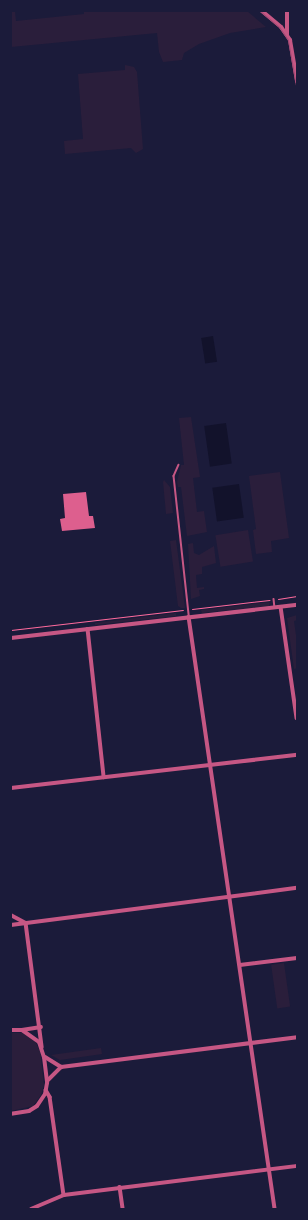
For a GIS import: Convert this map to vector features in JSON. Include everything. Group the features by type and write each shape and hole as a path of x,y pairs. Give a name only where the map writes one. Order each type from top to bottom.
{"street":[{"path":"262,11 287,35 291,42 297,82"},
{"path":"287,11 287,35"},
{"path":"11,638 297,605"},
{"path":"281,607 297,718"},
{"path":"189,618 275,1209"},
{"path":"88,629 104,777"},
{"path":"11,788 297,755"},
{"path":"11,925 297,888"},
{"path":"11,915 26,923"},
{"path":"11,1114 34,1108 46,1090 47,1080 26,923"},
{"path":"240,965 297,958"},
{"path":"11,1030 41,1027"},
{"path":"22,1030 36,1038 42,1047"},
{"path":"47,1080 61,1067 297,1037"},
{"path":"44,1057 61,1067"},
{"path":"46,1090 50,1097 64,1195"},
{"path":"31,1209 64,1195 297,1166"},
{"path":"120,1187 123,1209"}],"lane":[{"path":"179,465 174,476 189,618"},
{"path":"274,600 275,608"}],"path":[{"path":"11,630 274,600 297,596"}],"shaded area":[{"path":"11,11 15,11 16,21 84,14 84,11 247,11 266,27 230,33 199,44 184,53 182,60 163,62 159,52 157,33 11,47"},
{"path":"125,65 134,67 137,72 143,149 136,153 131,148 65,154 64,141 83,139 78,74 125,70"},
{"path":"213,336 217,362 205,364 201,338"},
{"path":"191,417 200,477 193,478 197,512 204,511 207,532 187,536 181,487 178,487 177,482 181,465 184,465 179,418"},
{"path":"226,423 232,464 210,467 204,426"},
{"path":"280,472 289,538 271,541 272,552 256,554 253,530 256,529 249,476"},
{"path":"164,480 170,487 173,513 166,514"},
{"path":"239,484 244,518 217,521 212,488"},
{"path":"248,530 253,562 220,567 215,535"},
{"path":"176,540 185,608 178,606 170,541"},
{"path":"193,543 194,553 199,555 214,546 216,563 202,567 202,574 196,575 197,588 204,587 204,589 199,590 200,596 191,599 188,544"},
{"path":"270,602 269,606 202,613 201,610"},
{"path":"176,613 176,616 95,625 95,623"},
{"path":"297,615 297,620 294,621 297,642 297,668 294,669 287,618"},
{"path":"284,963 290,1007 277,1008 271,965"},
{"path":"11,1033 23,1033 35,1041 40,1051 44,1085 41,1095 33,1106 11,1111"},
{"path":"101,1048 102,1054 60,1060 51,1055"}],"building":[{"path":"86,492 89,516 93,516 95,528 62,531 60,519 65,518 63,494"}],"tram line":[{"path":"260,11 280,28 288,40 297,91"}]}
